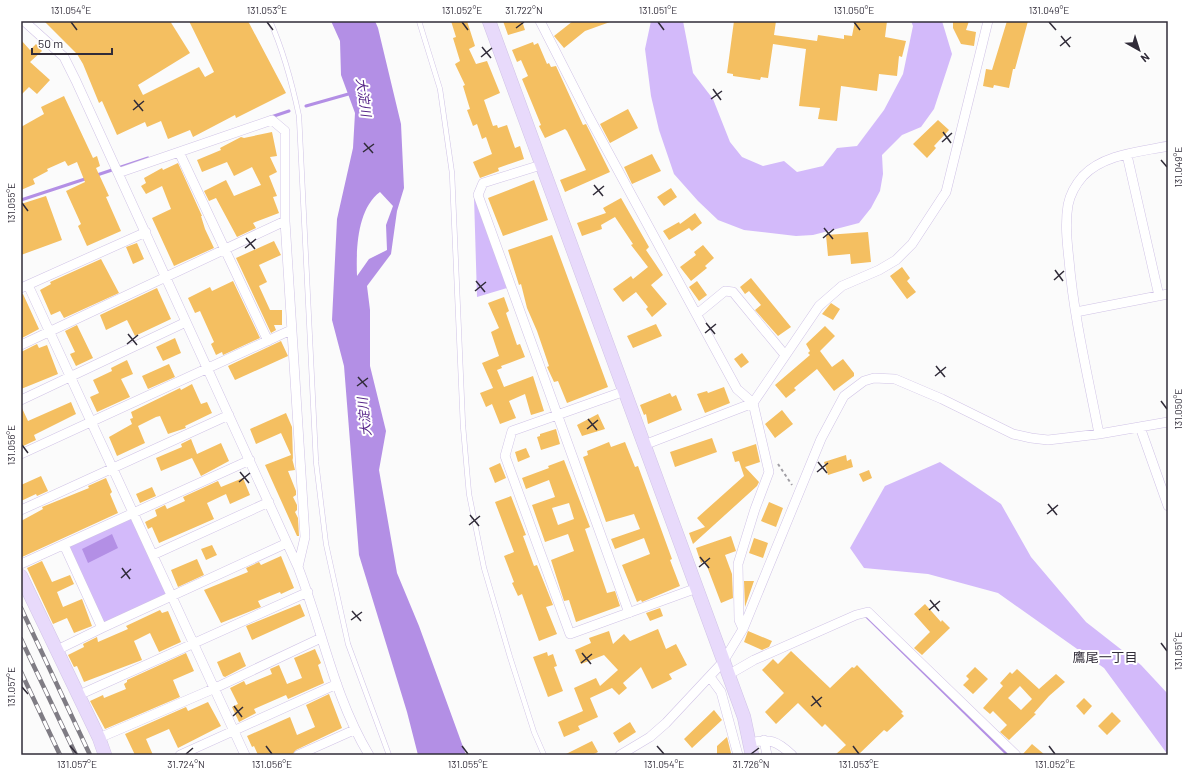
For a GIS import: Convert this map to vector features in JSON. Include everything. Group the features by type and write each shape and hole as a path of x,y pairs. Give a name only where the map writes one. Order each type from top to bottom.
{"street":[{"path":"24,21 64,57 117,169 207,368 270,502 298,567 308,592 320,638 354,730 369,755"},
{"path":"489,21 744,717 751,749 764,740 777,742 792,755"},
{"path":"540,21 589,117 737,389 753,403 769,472 755,509 738,564 739,620 743,629"},
{"path":"644,446 753,403 819,306 831,294 842,286 879,270 896,260 912,244 946,192 988,21"},
{"path":"117,169 179,152 272,120 284,131 285,221 305,537 298,567"},
{"path":"1099,434 1076,312 1067,236 1068,206 1071,195 1083,176 1106,160 1168,146"},
{"path":"179,152 268,341"},
{"path":"1127,155 1158,296"},
{"path":"541,165 483,183 478,195 629,613"},
{"path":"21,345 285,221"},
{"path":"146,232 25,287 50,332 213,689 245,755"},
{"path":"697,314 725,292 733,292 785,355"},
{"path":"1076,312 1168,294"},
{"path":"21,400 186,322"},
{"path":"21,454 291,330"},
{"path":"620,755 650,737 666,724 723,662 743,629 821,439 844,396 864,381 874,378 895,379 942,399 1013,434 1031,438 1048,440 1099,434 1168,422"},
{"path":"624,391 512,431 505,456 570,634 697,588"},
{"path":"21,510 112,467 229,415"},
{"path":"1140,427 1168,506"},
{"path":"21,564 250,460"},
{"path":"153,555 270,502"},
{"path":"57,650 287,543"},
{"path":"64,545 102,628"},
{"path":"21,576 79,695 99,738 105,755"},
{"path":"79,695 308,592"},
{"path":"728,675 754,660 856,615 868,612 1016,755"},
{"path":"99,738 213,689 320,638"},
{"path":"710,677 721,692 738,755"},
{"path":"180,755 337,684"},
{"path":"298,755 354,730"},
{"path":"764,740 768,755"}],"lane":[{"path":"270,21 279,41 290,77 299,116 316,462 326,544 348,644 389,755"},
{"path":"420,21 440,89 452,174 462,426 470,494 484,568 534,732 544,755"}],"path":[{"path":"776,462 799,494"}],"shaded area":[{"path":"651,21 683,21 693,73 713,99 730,142 742,157 763,166 784,161 797,172 823,166 837,148 857,146 884,110 903,74 913,26 911,21 942,21 952,54 934,109 921,127 902,135 882,155 883,174 880,191 871,208 859,223 813,235 796,236 744,230 718,220 698,201 674,174 659,130 651,96 645,49"},
{"path":"474,197 507,288 477,297"},
{"path":"940,462 1001,504 1031,557 1086,622 1141,665 1168,694 1168,755 1104,668 998,593 928,574 864,568 850,548 885,486"},
{"path":"133,513 172,597 102,628 64,545"}],"water":[{"name":"大淀川","path":"331,21 375,21 401,124 404,188 397,211 391,254 367,286 370,310 370,366 386,431 379,470 397,573 419,626 466,755 418,755 407,712 359,555 344,366 332,320 337,219 353,148 355,113 341,75 340,41","holes":["380,192 393,206 386,225 387,250 369,259 357,276 358,242 362,219 372,199"]},
{"path":"112,534 118,548 88,563 82,549"}],"building":[{"path":"44,21 170,21 190,53 138,85 143,95 199,67 205,77 214,72 189,21 248,21 286,93 236,118 235,115 193,137 190,130 168,139 161,121 147,127 145,122 117,135 102,101 99,103 83,64 77,54"},
{"path":"451,21 467,21 475,46 469,49 476,64 487,61 500,93 484,100 493,126 497,125 498,128 507,125 515,148 520,146 524,159 498,168 499,171 480,178 473,162 492,154 486,137 482,139 477,124 473,126 467,110 470,109 463,86 465,85 455,64 460,61 453,38 456,37"},
{"path":"503,21 522,21 525,30 508,35"},
{"path":"573,21 610,22 585,31 564,48 554,36"},
{"path":"734,21 776,21 774,35 817,41 818,35 844,39 844,35 852,36 855,21 887,21 885,37 906,41 902,57 899,56 897,76 879,74 877,91 841,86 837,121 818,119 820,108 799,106 806,49 773,44 768,78 761,77 760,80 733,76 733,74 727,73"},
{"path":"953,21 969,21 966,30 976,32 974,46 961,44 953,28"},
{"path":"1007,21 1028,21 1015,69 1013,69 1009,88 994,85 993,88 983,86 986,69 992,70"},
{"path":"21,40 30,50 36,44 42,51 30,62 50,80 37,94 29,87 21,95"},
{"path":"533,42 534,45 538,43 547,64 549,63 551,67 556,66 583,125 586,124 610,172 565,192 560,180 586,170 565,129 545,138 539,126 541,125 522,79 528,76 521,60 517,62 512,50"},
{"path":"64,96 93,158 97,156 100,166 96,168 109,196 106,197 121,231 87,246 78,226 81,224 66,191 85,182 77,162 68,166 65,161 47,169 48,171 33,179 35,184 21,190 21,127 44,114 41,107"},
{"path":"628,109 638,128 610,143 600,124"},
{"path":"938,120 949,130 934,146 936,148 927,158 913,144"},
{"path":"272,132 277,156 270,157 277,172 269,176 277,196 273,197 279,213 253,223 256,228 237,237 216,198 209,201 204,191 226,180 234,196 261,185 252,167 234,176 227,162 202,172 197,160 221,150 220,148 241,137 244,138"},
{"path":"652,154 661,171 632,184 624,167"},
{"path":"178,163 202,216 205,229 214,248 174,266 152,218 171,209 162,186 146,194 141,186 146,183 144,178 162,168 163,170"},
{"path":"534,180 548,220 503,236 488,198"},
{"path":"671,188 677,197 664,206 657,197"},
{"path":"46,196 62,240 21,255 21,204"},
{"path":"621,198 649,247 646,250 663,275 651,285 667,304 652,317 646,309 648,307 636,292 623,302 613,289 631,276 633,279 648,267 631,245 633,244 615,217 601,225 602,229 582,236 577,223 606,213 603,208"},
{"path":"695,213 702,223 692,231 689,228 669,240 663,231 679,222 680,224"},
{"path":"868,232 871,262 851,264 850,254 828,256 826,235"},
{"path":"552,235 608,387 567,403 558,381 554,382 547,367 549,366 527,308 521,284 519,285 508,250"},
{"path":"274,241 281,255 259,265 267,282 259,286 270,310 282,310 282,325 274,325 276,330 271,333 236,258"},
{"path":"137,243 144,259 133,264 126,247"},
{"path":"703,245 714,258 705,266 707,268 691,281 680,267 696,255 694,252"},
{"path":"101,259 119,293 64,318 60,311 51,315 40,290 51,284 50,282"},
{"path":"902,267 910,278 907,281 916,292 907,299 890,276"},
{"path":"751,278 791,327 778,336 755,310 761,305 749,291 745,294 740,287"},
{"path":"233,281 260,338 223,355 222,352 216,355 211,344 214,342 200,311 195,313 188,298 210,287 212,291"},
{"path":"697,281 707,295 699,301 689,287"},
{"path":"157,288 171,319 135,336 127,320 106,330 100,315"},
{"path":"21,294 23,294 39,329 22,338"},
{"path":"504,297 509,311 506,313 517,345 520,344 525,357 501,366 502,368 497,370 504,387 533,376 544,411 531,415 525,394 509,401 516,418 500,424 492,404 486,407 480,393 493,388 482,363 499,356 491,332 499,328 488,303"},
{"path":"831,303 840,309 833,320 822,314"},
{"path":"656,324 662,336 633,348 627,336"},
{"path":"77,325 93,358 76,366 70,354 75,352 65,331"},
{"path":"825,326 835,336 820,351 832,367 843,359 854,373 854,376 834,391 817,369 794,388 796,390 786,398 775,385 810,355 808,353 810,351 806,344"},
{"path":"175,338 181,353 163,361 156,347"},
{"path":"281,341 288,356 235,380 228,366"},
{"path":"37,344 39,348 47,345 58,374 21,389 21,352"},
{"path":"742,353 749,362 741,368 734,359"},
{"path":"127,360 133,374 121,379 130,397 97,412 90,397 99,393 93,380 112,371 111,368"},
{"path":"169,364 175,377 148,389 142,376"},
{"path":"192,384 201,404 207,402 212,413 185,426 186,428 168,434 160,416 156,417 138,426 145,443 117,456 109,437 132,424 130,419 133,418 131,412 180,388 181,390"},
{"path":"724,387 730,403 705,413 697,394 707,391 708,393"},
{"path":"670,393 672,397 676,395 682,410 648,424 646,414 644,415 640,405"},
{"path":"71,402 76,414 34,435 36,440 21,447 21,406 28,421"},
{"path":"782,410 793,424 775,438 765,424"},
{"path":"286,413 292,427 293,460 292,458 295,470 288,471 296,491 296,495 293,497 297,505 297,510 295,512 298,518 299,536 297,536 265,465 291,455 281,433 256,444 250,429"},
{"path":"598,414 605,429 582,436 577,425"},
{"path":"556,429 560,444 541,450 537,437 540,436 540,434"},
{"path":"712,438 717,452 675,467 670,452"},
{"path":"191,439 197,454 221,443 229,461 201,476 192,458 161,471 156,458 182,447 181,444"},
{"path":"609,442 611,447 625,442 635,467 638,466 672,559 670,560 680,586 642,602 641,600 637,602 622,565 650,554 644,538 615,549 611,539 640,529 634,514 606,522 583,457 588,455 587,451"},
{"path":"756,444 760,462 745,467 759,482 757,486 693,544 689,533 705,527 697,518 744,476 739,461 735,462 732,452"},
{"path":"526,448 530,457 518,462 515,452"},
{"path":"846,455 847,461 851,459 853,467 828,475 824,462"},
{"path":"564,460 590,527 585,529 607,593 615,591 620,606 576,622 569,600 564,601 551,560 574,551 568,534 545,542 532,505 555,497 549,480 526,489 522,478 549,468 548,466","holes":["569,503 574,519 558,525 552,508"]},
{"path":"500,463 506,478 495,483 489,468"},
{"path":"869,470 872,478 863,482 859,474"},
{"path":"41,476 48,491 37,496 36,494 21,501 21,485"},
{"path":"106,478 112,492 110,494 118,513 22,557 21,521 43,509 42,507 89,488 88,486"},
{"path":"243,478 250,495 230,504 226,494 207,503 214,519 159,543 152,527 148,529 145,522 157,516 155,510 165,505 167,509 185,501 183,497 218,481 221,487"},
{"path":"152,487 156,496 140,503 136,494"},
{"path":"511,496 526,535 523,536 534,566 537,565 553,605 546,607 557,634 539,641 522,594 518,596 512,583 514,582 504,556 514,552 495,502"},
{"path":"769,502 783,508 776,527 761,521"},
{"path":"731,536 736,551 725,555 732,574 733,598 721,603 705,561 701,563 696,548"},
{"path":"754,538 768,543 763,558 749,553"},
{"path":"212,545 217,555 206,560 201,549"},
{"path":"281,556 294,588 281,594 280,592 258,601 261,607 221,623 204,590 248,572 246,568 259,562 261,565"},
{"path":"197,559 204,575 178,587 171,570"},
{"path":"42,561 52,582 70,575 74,584 57,592 63,607 82,599 92,626 74,633 67,618 53,624 27,568"},
{"path":"744,581 754,581 745,607"},
{"path":"300,604 305,616 252,640 246,626"},
{"path":"925,604 941,622 942,620 950,628 922,655 914,648 930,632 914,614"},
{"path":"660,608 663,616 650,621 646,613"},
{"path":"160,610 162,613 168,611 181,642 159,652 150,633 134,641 142,660 84,682 77,666 74,667 68,655 84,647 83,644 97,637 98,642 128,629 126,626"},
{"path":"658,629 666,649 676,644 687,665 669,674 672,679 652,689 641,667 623,683 627,688 619,695 612,688 590,698 598,717 578,726 580,730 564,737 558,722 583,711 574,688 596,678 600,686 618,670 604,655 581,664 575,650 591,643 589,638 609,631 613,644 624,634 630,641"},
{"path":"748,631 772,641 769,647 762,650 744,642"},
{"path":"315,649 321,663 318,665 324,683 288,699 286,695 254,709 256,713 239,722 232,707 238,704 230,688 244,681 246,685 272,674 270,669 279,665 287,684 302,678 294,658"},
{"path":"791,651 830,688 852,667 854,668 857,665 903,712 901,713 904,716 887,732 884,730 858,755 835,755 846,745 825,724 822,727 798,703 776,724 765,712 784,693 762,670 773,659 778,664"},
{"path":"240,652 246,666 225,677 223,676 217,662"},
{"path":"547,652 548,656 553,654 557,666 554,667 563,691 548,697 533,657"},
{"path":"186,653 194,671 173,680 180,697 105,729 90,701 103,695 104,698 126,689 124,684 127,680"},
{"path":"975,667 988,679 973,694 963,685 969,679 966,676"},
{"path":"1017,669 1039,689 1056,674 1065,682 1049,696 1034,713 1036,714 1009,740 1000,732 1007,725 993,711 990,714 983,708 1003,686 1000,683 1010,672 1012,674","holes":["1020,686 1032,699 1021,710 1008,698"]},
{"path":"329,694 342,728 296,750 292,755 258,755 247,736 290,717 297,735 315,727 306,705"},
{"path":"1084,698 1092,706 1084,715 1076,706"},
{"path":"208,702 221,726 178,748 169,729 146,739 153,755 135,755 125,734 186,707 188,711"},
{"path":"714,710 722,720 692,748 684,739"},
{"path":"1112,712 1121,721 1107,735 1098,726"},
{"path":"630,722 636,732 619,743 613,733"},
{"path":"727,737 731,753 729,755 717,755 717,746"},
{"path":"592,741 598,752 592,755 564,755"},
{"path":"1032,744 1045,755 1022,755"}],"waterway":[{"name":"大淀川","path":"306,106 352,93"},
{"path":"271,117 289,111"},
{"path":"97,175 148,158"},
{"path":"21,200 88,178"},
{"path":"867,617 1008,755"}],"railway":[{"path":"21,608 90,755"},
{"path":"21,639 76,755"},
{"path":"21,672 60,755"}],"district":[{"name":"鷹尾一丁目","path":"1105,657"}]}
